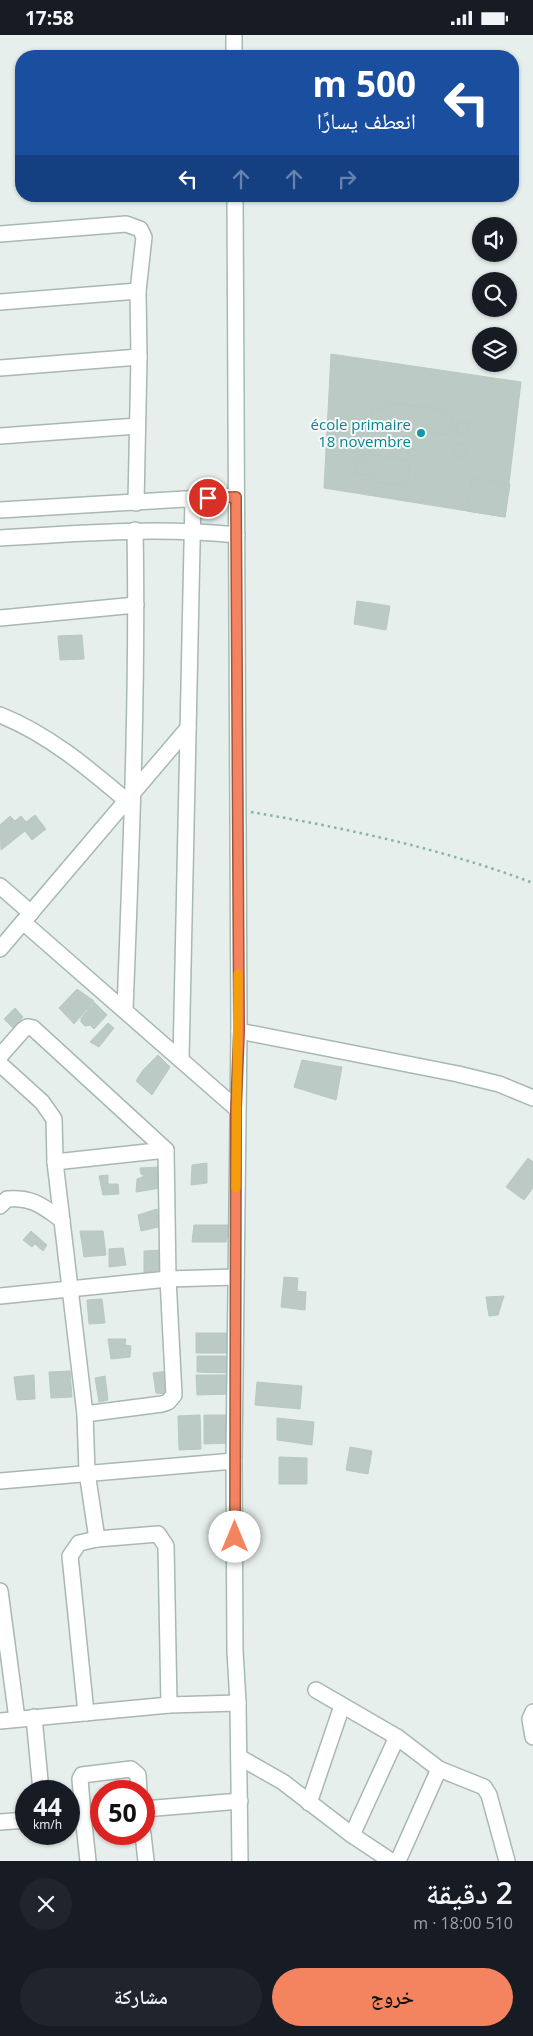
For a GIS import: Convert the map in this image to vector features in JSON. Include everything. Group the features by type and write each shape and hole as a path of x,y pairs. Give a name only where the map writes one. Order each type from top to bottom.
{"street":[{"path":"234,35 234,50"},
{"path":"235,202 239,1031 236,1109 234,1461 240,1861"},
{"path":"0,234 132,225 140,229 144,237 138,291 140,357 136,503"},
{"path":"0,302 138,291"},
{"path":"0,369 140,357"},
{"path":"0,436 137,426"},
{"path":"0,510 236,497"},
{"path":"181,1060 193,499"},
{"path":"0,538 135,530 192,531 237,535"},
{"path":"125,1010 136,605 135,530"},
{"path":"0,618 136,605"},
{"path":"0,715 51,742 130,797"},
{"path":"0,949 188,728"},
{"path":"0,886 27,918 125,1010 236,1109"},
{"path":"0,1057 23,1029 27,1027 33,1028 166,1150 168,1279 174,1395 171,1399 162,1403 85,1414"},
{"path":"239,1031 458,1074 499,1084 533,1098"},
{"path":"0,1064 42,1102 54,1119 55,1162 85,1414 87,1472 97,1539"},
{"path":"55,1162 166,1150"},
{"path":"2,1199 25,1198 62,1220"},
{"path":"0,1296 168,1279 236,1277"},
{"path":"0,1481 87,1472 234,1461"},
{"path":"86,1713 70,1556 79,1543 97,1539 158,1534 163,1540 166,1547 169,1705"},
{"path":"0,1591 17,1719"},
{"path":"316,1690 397,1737 439,1769 449,1771 484,1787 489,1795 507,1861"},
{"path":"0,1721 169,1705 238,1703"},
{"path":"309,1803 342,1706"},
{"path":"533,1712 530,1719 533,1737"},
{"path":"34,1717 40,1780"},
{"path":"352,1835 397,1737"},
{"path":"239,1757 283,1782 352,1835 391,1861"},
{"path":"80,1780 82,1775 130,1769 138,1775 138,1780"},
{"path":"398,1861 439,1769"},
{"path":"155,1808 240,1801"},
{"path":"0,1822 15,1821"},
{"path":"80,1830 88,1861"},
{"path":"144,1845 146,1861"}],"path":[{"path":"238,809 387,840 494,869 533,883"}],"building":[{"name":"école primaire 18 novembre","path":"331,354 521,382 505,517 324,488"},
{"path":"385,402 446,410 445,417 452,418 449,435 370,424 373,409 383,409"},
{"path":"349,420 370,424 367,438 372,439 369,455 344,450"},
{"path":"458,421 470,423 468,434 456,433"},
{"path":"456,444 467,446 464,459 453,457"},
{"path":"364,454 410,460 407,486 373,482 374,476 354,473 356,460 363,461"},
{"path":"472,478 510,484 505,517 467,511"},
{"path":"357,601 390,606 386,630 354,624"},
{"path":"82,635 84,659 60,660 58,636"},
{"path":"35,815 46,829 32,840 25,831 1,850 0,825 10,816 15,821 21,816 26,822"},
{"path":"77,989 94,1001 74,1024 59,1008"},
{"path":"94,1002 107,1015 94,1029 90,1025 85,1026 81,1022 81,1018"},
{"path":"15,1008 23,1017 13,1028 4,1019"},
{"path":"108,1023 114,1028 99,1047 90,1042"},
{"path":"158,1055 170,1067 152,1095 136,1081 143,1070"},
{"path":"302,1060 342,1067 336,1100 294,1087"},
{"path":"528,1158 533,1162 533,1188 524,1200 506,1187"},
{"path":"207,1163 207,1183 191,1185 192,1165"},
{"path":"160,1167 161,1188 136,1192 137,1179 145,1176 141,1174 140,1168"},
{"path":"108,1175 108,1184 118,1184 119,1194 103,1195 99,1176"},
{"path":"157,1209 158,1227 141,1231 138,1215"},
{"path":"194,1225 230,1225 226,1242 192,1242"},
{"path":"31,1231 47,1245 43,1251 35,1244 32,1247 23,1240"},
{"path":"80,1231 103,1231 106,1255 84,1257"},
{"path":"123,1248 126,1265 109,1267 109,1249"},
{"path":"161,1250 161,1270 144,1273 144,1251"},
{"path":"284,1277 298,1278 297,1291 306,1292 305,1310 281,1307"},
{"path":"504,1296 498,1315 489,1316 486,1297"},
{"path":"102,1299 105,1323 89,1324 87,1300"},
{"path":"196,1333 232,1333 232,1353 196,1353"},
{"path":"108,1339 126,1339 125,1345 131,1346 130,1357 111,1359"},
{"path":"197,1356 232,1356 232,1373 197,1372"},
{"path":"70,1371 72,1397 51,1398 49,1372"},
{"path":"168,1371 166,1394 156,1393 153,1373"},
{"path":"34,1375 35,1399 17,1400 14,1377"},
{"path":"196,1375 231,1375 231,1394 197,1395"},
{"path":"105,1376 108,1400 99,1402 95,1378"},
{"path":"257,1382 302,1386 300,1409 255,1405"},
{"path":"200,1415 201,1449 179,1450 178,1416"},
{"path":"204,1415 232,1415 232,1443 204,1444"},
{"path":"277,1418 314,1422 312,1445 277,1440"},
{"path":"350,1447 372,1451 368,1474 346,1470"},
{"path":"279,1457 307,1458 307,1484 279,1484"}],"slow traffic":[{"path":"236,1188 236,1109 239,1031 238,974"}],"place":[{"name":"école primaire 18 novembre","path":"421,433"}],"route":[{"path":"208,498 236,497 239,1031 236,1109 235,1537"}]}
